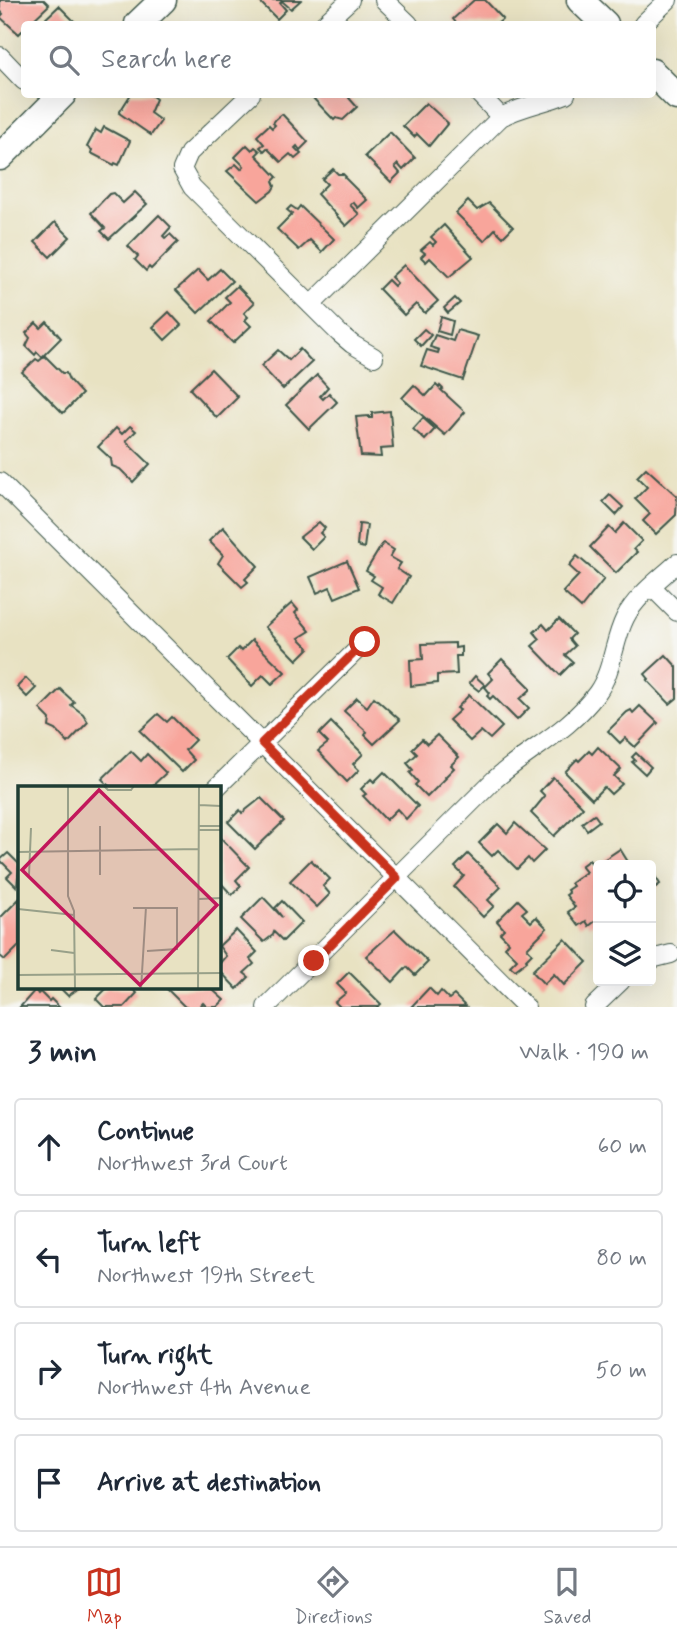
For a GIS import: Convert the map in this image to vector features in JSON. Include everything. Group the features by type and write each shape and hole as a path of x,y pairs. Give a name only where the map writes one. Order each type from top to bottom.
{"street":[{"path":"141,21 163,0"},
{"path":"327,21 350,0"},
{"path":"384,0 407,21"},
{"path":"580,0 601,21"},
{"path":"646,21 668,0"},
{"path":"0,56 21,78"},
{"path":"656,75 677,97"},
{"path":"247,98 189,153 182,169 191,187 352,344 374,357"},
{"path":"483,98 501,117"},
{"path":"312,305 501,117 518,108 556,98"},
{"path":"0,157 51,99"},
{"path":"0,482 526,1007"},
{"path":"266,1007 494,780 510,765 559,733 595,696 605,682 616,639 626,615 677,563"},
{"path":"652,587 677,612"},
{"path":"218,786 365,642"},
{"path":"656,958 671,954"},
{"path":"594,1007 616,986"}],"building":[{"path":"0,0 44,0 49,5 32,21 21,21 19,34 0,17 3,14"},
{"path":"258,0 301,0 291,9 282,1 280,3 286,10 277,19"},
{"path":"474,0 485,0 503,19 455,21 453,19"},
{"path":"59,6 74,21 43,21"},
{"path":"128,98 155,98 150,113 161,121 151,135 119,113"},
{"path":"313,98 349,98 357,107 343,120 334,120"},
{"path":"426,103 448,123 429,146 417,134 414,137 403,126"},
{"path":"282,114 308,142 300,150 297,146 295,148 301,154 295,159 290,154 281,162 267,148 264,151 260,147 264,144 257,136 269,125 272,128"},
{"path":"104,127 130,141 119,165 91,153 92,150 87,147 96,130 101,133"},
{"path":"390,132 415,158 403,170 398,164 395,167 400,173 391,182 365,156"},
{"path":"247,145 252,150 255,147 260,151 256,155 277,177 273,181 275,186 272,191 259,201 227,171 236,164 241,169 244,166 235,157"},
{"path":"333,169 338,174 343,174 367,200 358,208 353,202 350,205 359,214 346,226 317,194 327,184 322,179"},
{"path":"135,192 147,204 109,239 101,231 105,228 91,213 109,194 113,193 123,203"},
{"path":"468,201 477,210 489,203 513,227 503,237 495,229 484,241 456,213"},
{"path":"291,206 297,210 300,206 334,239 322,252 310,240 299,250 277,229 292,214 287,210"},
{"path":"159,215 171,227 163,236 165,238 170,234 178,242 146,271 135,260 138,256 128,246"},
{"path":"55,222 70,237 50,257 35,242"},
{"path":"444,225 473,257 449,277 430,258 426,262 421,257 425,253 421,250 430,242 433,245 436,242 431,237"},
{"path":"404,265 438,301 425,313 416,304 404,315 379,289 388,280 394,286 397,283 391,277"},
{"path":"220,269 232,281 198,313 176,290 198,270 208,280"},
{"path":"237,286 254,303 244,313 248,317 245,320 251,326 233,343 211,321 230,302 225,297"},
{"path":"455,298 460,303 448,313 444,308"},
{"path":"169,312 181,325 165,340 153,327"},
{"path":"441,317 453,321 450,335 437,331"},
{"path":"47,322 61,338 42,357 37,352 35,355 26,346 30,338 26,333 36,323 41,328"},
{"path":"424,329 431,335 421,346 414,339"},
{"path":"457,330 478,336 463,380 421,366 427,350 438,353 439,350 430,347 435,335 453,341"},
{"path":"300,349 312,362 283,389 261,366 278,350 289,360"},
{"path":"45,356 62,373 66,373 82,394 63,413 22,372 36,359 39,361"},
{"path":"211,369 238,397 217,418 190,389"},
{"path":"317,375 328,387 320,396 323,399 329,393 337,402 309,429 286,405"},
{"path":"414,385 426,396 436,385 439,388 440,386 465,412 445,435 402,398"},
{"path":"390,411 393,448 380,449 381,457 361,456 356,417 372,418 372,413"},
{"path":"423,418 435,429 425,440 413,429"},
{"path":"130,426 136,431 126,441 150,464 133,482 120,469 112,466 111,459 98,447 116,428 122,434"},
{"path":"646,468 677,496 676,515 656,534 643,521 650,514 635,499 647,487 637,477"},
{"path":"610,495 623,507 616,515 603,502"},
{"path":"319,522 325,528 320,533 324,537 312,549 300,537"},
{"path":"624,523 642,541 634,549 637,552 616,573 590,547 609,527 615,533"},
{"path":"359,524 367,525 364,548 357,546"},
{"path":"223,527 258,566 245,579 248,582 242,587 218,563 223,555 209,541"},
{"path":"383,543 394,550 390,557 401,563 397,569 409,577 393,603 378,594 382,587 371,580 374,576 366,571"},
{"path":"577,556 604,579 581,608 563,592 579,575 569,566"},
{"path":"347,561 359,588 335,598 330,587 317,593 310,577"},
{"path":"292,603 298,610 295,613 310,631 299,638 309,648 297,660 265,627"},
{"path":"559,619 574,634 569,639 575,646 565,655 573,662 560,675 532,646 540,639 534,632 543,624 548,630"},
{"path":"252,640 285,672 272,684 263,675 252,686 227,659 238,648 241,651"},
{"path":"455,643 455,648 461,647 461,656 456,656 457,674 437,675 437,683 411,686 410,660 423,659 422,644"},
{"path":"666,655 677,667 677,698 670,704 647,680 649,679 645,674"},
{"path":"502,659 530,687 520,699 529,708 517,720 493,696 490,699 487,696 490,693 485,687 493,679 488,673"},
{"path":"475,676 485,685 479,691 469,683"},
{"path":"26,678 36,688 27,697 17,687"},
{"path":"60,689 74,702 71,705 83,714 88,722 68,743 56,730 49,727 50,719 40,709"},
{"path":"469,695 502,727 490,739 481,731 470,741 449,720 460,710 457,708"},
{"path":"374,697 400,720 374,744 365,735 367,732 344,711 357,698 367,707"},
{"path":"640,706 658,723 635,747 625,738 620,743 608,731 627,712 631,710 633,713"},
{"path":"158,714 167,722 172,717 195,740 185,750 194,760 182,772 140,731"},
{"path":"331,722 363,754 353,764 359,770 347,782 318,751 328,743 319,734"},
{"path":"437,735 459,757 451,765 454,768 446,778 427,797 415,785 418,782 410,773 413,770 407,763 417,754 412,749 422,739 427,744"},
{"path":"598,747 621,769 614,776 622,784 611,794 604,787 592,799 565,772 577,759 579,761 589,751 592,754"},
{"path":"131,751 141,761 147,754 166,773 152,786 109,786 102,779"},
{"path":"636,753 651,767 645,774 632,762"},
{"path":"384,772 418,806 406,819 397,809 386,820 363,796 366,794 361,789"},
{"path":"553,777 583,807 554,836 531,813 545,796 540,791"},
{"path":"261,798 284,821 255,849 228,822 240,810 242,813"},
{"path":"594,814 599,821 587,830 582,823"},
{"path":"515,823 545,850 532,863 528,858 517,869 498,850 492,856 479,843 498,824 507,833"},
{"path":"220,837 249,867 236,880 241,886 232,895 220,882"},
{"path":"620,849 627,860 606,860"},
{"path":"8,853 18,863 17,887 7,877 12,872 0,860"},
{"path":"468,854 501,887 488,900 494,906 483,917 454,887 464,876 455,867"},
{"path":"311,860 330,879 323,886 330,894 317,907 290,881"},
{"path":"589,860 593,865 593,923 589,926 586,921 579,926 568,912 575,907 566,895 569,893 567,890 573,886 571,883 586,872 581,866"},
{"path":"263,897 282,917 275,908 282,901 302,922 283,941 274,932 264,942 241,919"},
{"path":"18,900 18,947 5,960 0,956 0,918"},
{"path":"518,900 527,909 522,913 531,922 536,917 547,928 527,948 532,953 527,961 515,970 510,966 517,959 505,947 509,942 500,933 504,929 497,921"},
{"path":"236,930 257,952 250,959 254,964 244,973 249,977 237,989 220,971 220,963 226,956 220,945"},
{"path":"395,930 428,962 415,975 407,967 393,982 366,956"},
{"path":"565,939 587,962 564,985 554,974 544,984 532,971"},
{"path":"349,972 381,1004 378,1007 340,1007 335,1002 346,993 337,984"},
{"path":"429,988 437,996 441,991 449,999 454,995 466,1007 411,1007"},
{"path":"35,990 49,1001 51,999 59,1007 20,1007"},
{"path":"62,990 76,990 68,996"},
{"path":"105,990 133,990 137,993 124,1007 104,1007 96,999"},
{"path":"168,990 214,990 224,1000 217,1007 207,1007 203,1003 203,1007 185,1007"}],"route":[{"path":"314,961 397,878 262,743 365,642"}]}
